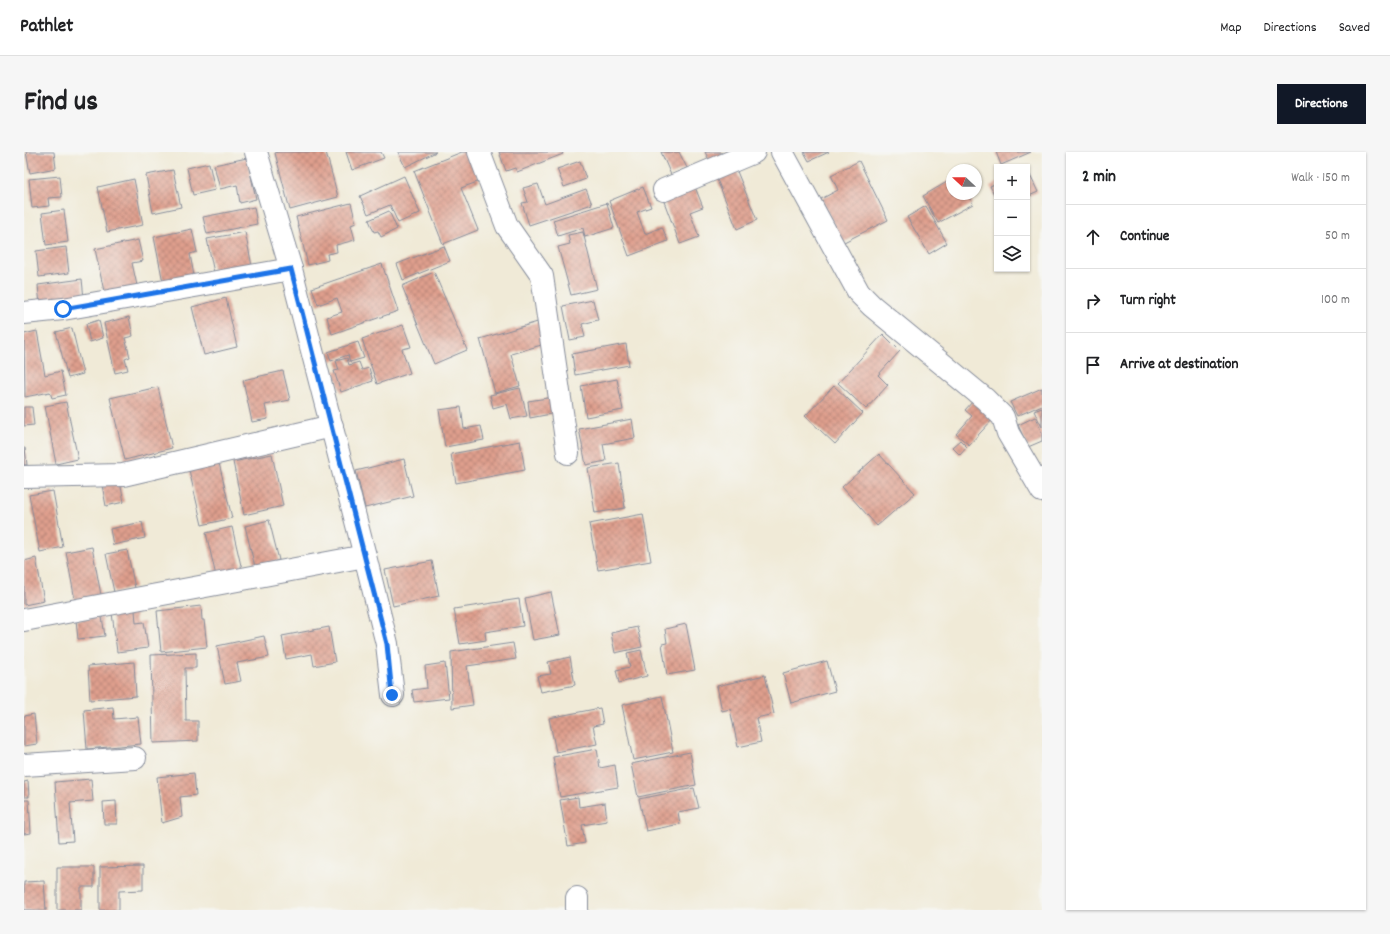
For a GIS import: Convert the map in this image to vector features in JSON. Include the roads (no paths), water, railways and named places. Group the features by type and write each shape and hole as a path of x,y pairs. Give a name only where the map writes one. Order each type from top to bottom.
{"street":[{"path":"256,152 291,269 365,556 387,644 392,695"},
{"path":"478,152 507,226 542,276 568,453"},
{"path":"664,190 754,152"},
{"path":"782,152 859,293 872,306 985,399 1003,417 1008,433 1042,491"},
{"path":"24,313 63,309 291,269"},
{"path":"24,477 123,474 332,426"},
{"path":"24,620 365,556"},
{"path":"24,765 135,758"}]}
